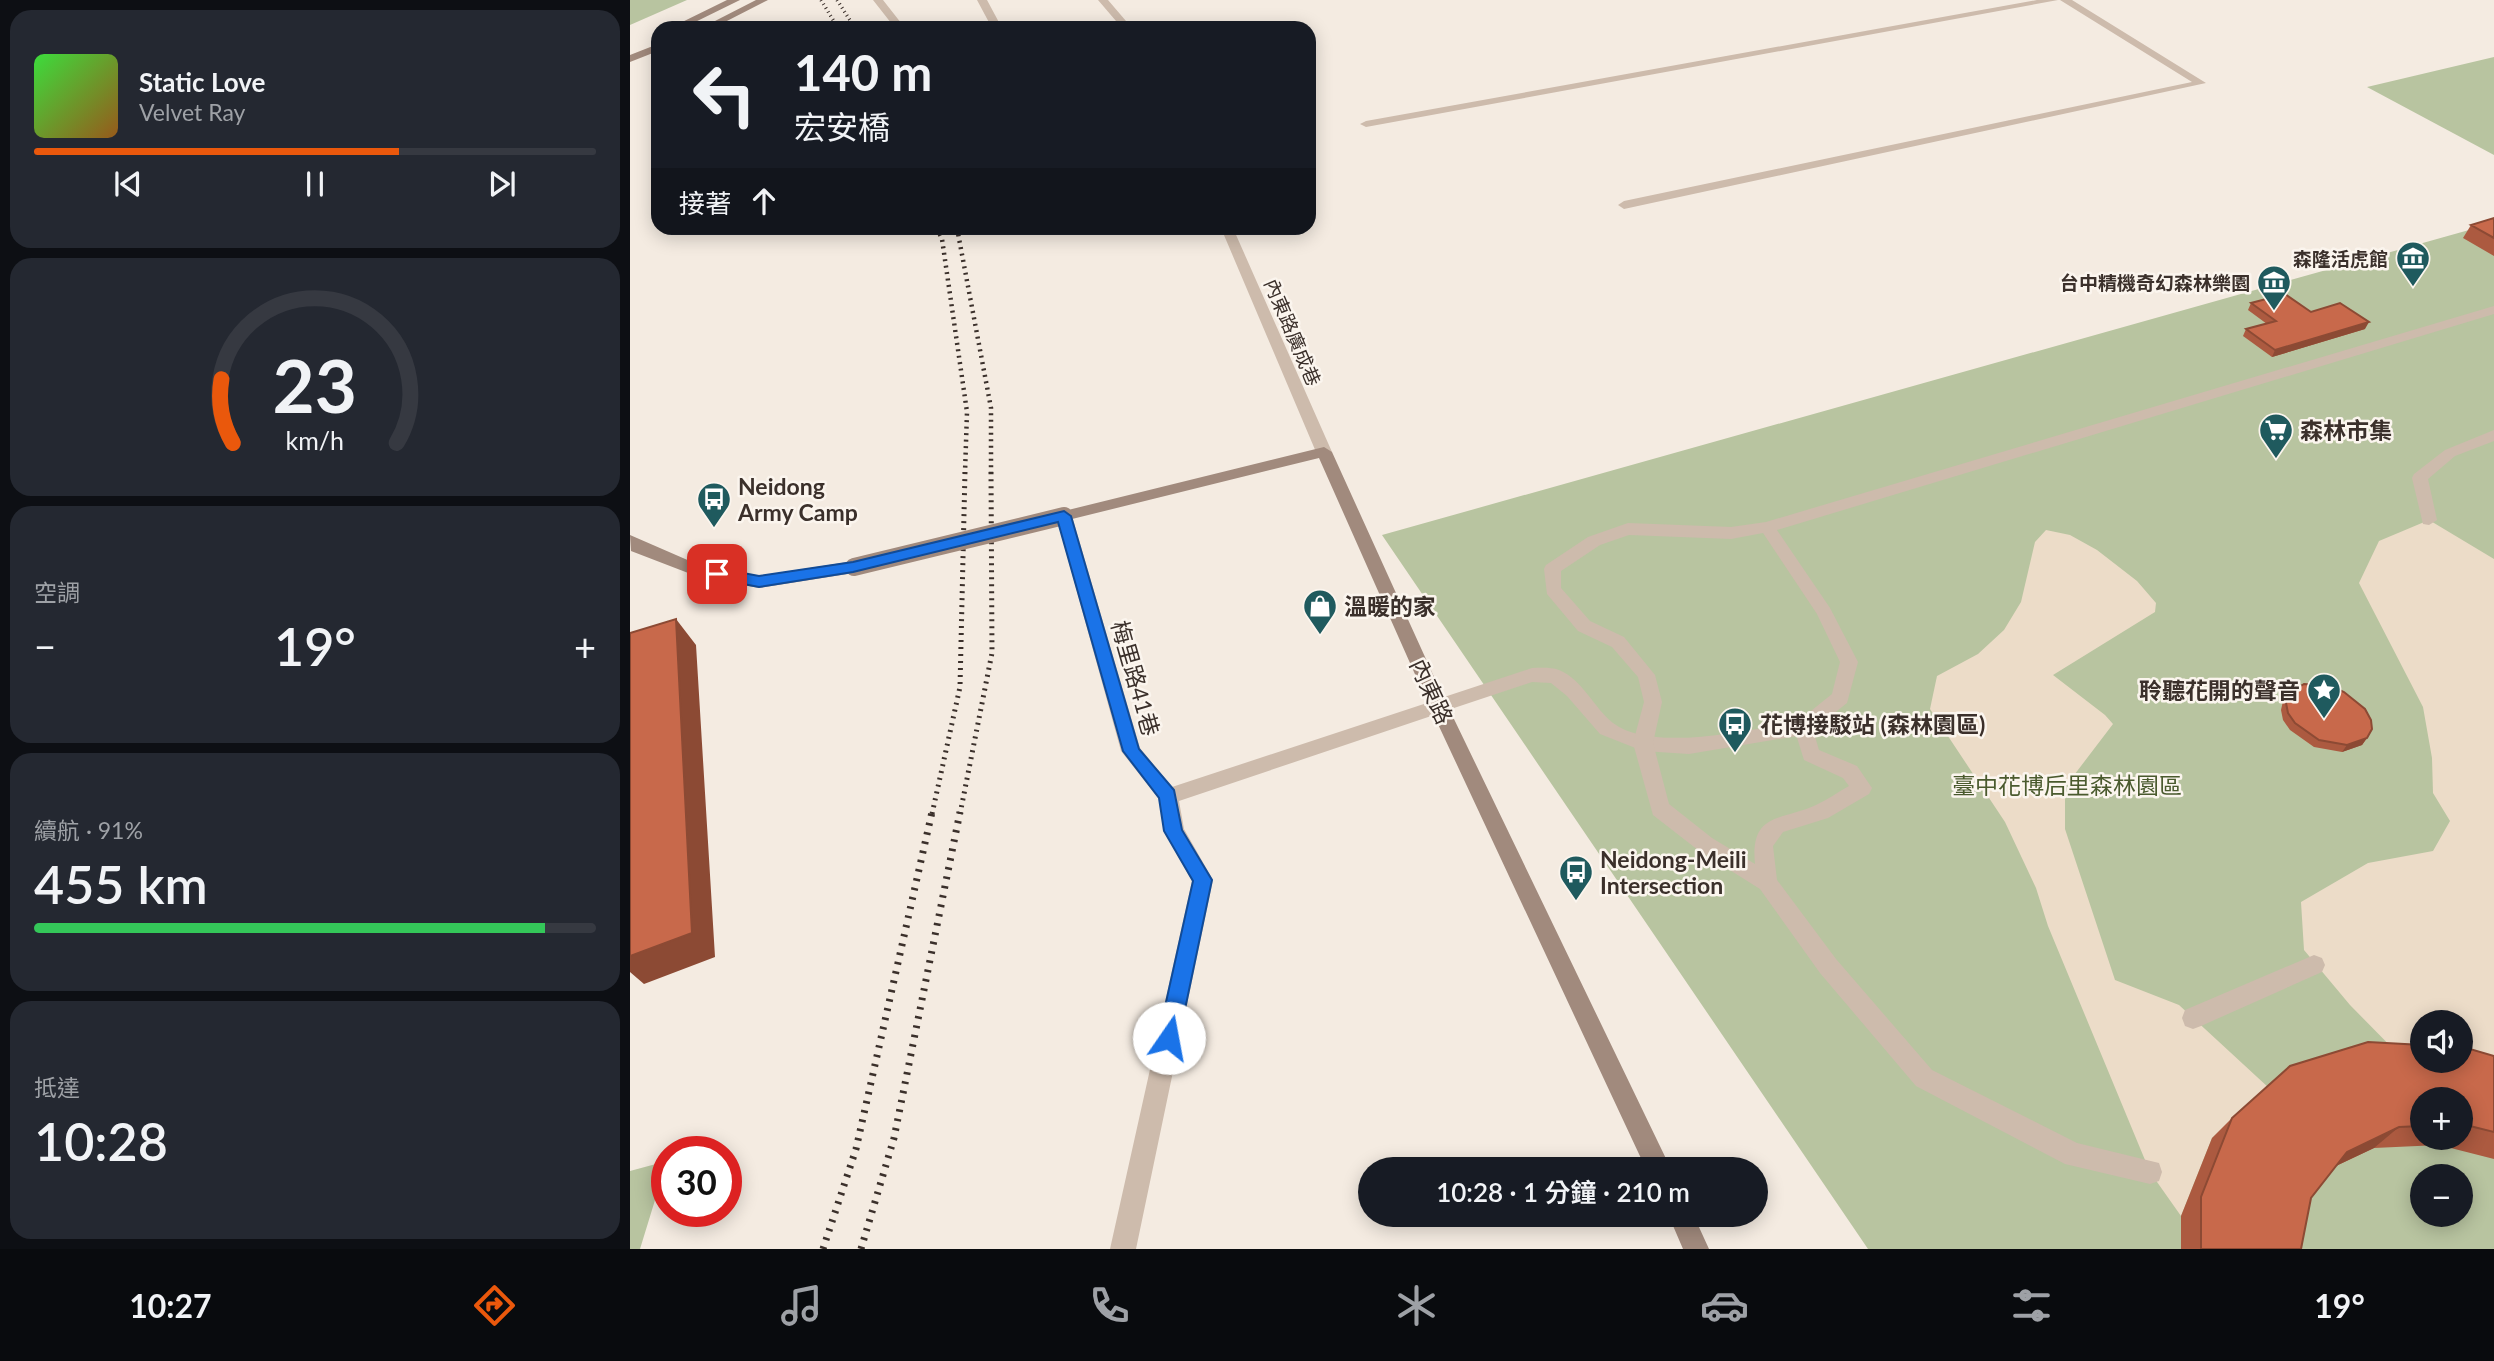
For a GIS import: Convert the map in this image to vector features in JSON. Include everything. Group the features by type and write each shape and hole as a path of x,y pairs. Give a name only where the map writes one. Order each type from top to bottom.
{"street":[{"path":"690,21 735,0"},
{"path":"719,21 763,0"},
{"path":"878,0 894,21"},
{"path":"982,0 993,21"},
{"path":"1103,0 1121,21"},
{"path":"1366,124 2053,0"},
{"path":"1624,205 2201,83 2065,0"},
{"path":"630,47 651,38"},
{"path":"630,59 651,50"},
{"name":"內東路廣成巷","path":"1230,235 1324,452"},
{"path":"2150,1172 2074,1155 1924,1078 1828,966 1767,883 1705,844 1660,809 1643,743 1653,702 1646,675 1618,642 1584,626 1553,590 1552,569 1594,541 1628,529 1717,533 1766,527 2494,310"},
{"path":"2429,520 2420,478 2450,453 2494,435"},
{"path":"630,541 637,547 696,570 759,582 853,567 1324,452"},
{"name":"內東路","path":"1324,452 1439,706 1652,1157"},
{"name":"梅里路41巷","path":"1064,516 1131,751 1168,796 1174,831 1203,880 1124,1249"},
{"path":"1168,796 1532,675 1555,676 1573,691 1607,729 1643,743 1689,746 1803,728 1840,698 1849,662 1824,612 1766,527"},
{"path":"1767,883 1763,844 1776,826 1821,812 1862,788 1850,772 1811,755 1803,728"},
{"path":"2193,1018 2314,965"},
{"path":"1686,1227 1696,1249"}],"green space":[{"path":"630,0 687,0 630,25"},
{"path":"2494,57 2494,155 2367,87"},
{"name":"臺中花博后里森林園區","path":"2494,223 2494,1249 1868,1249 1382,535"},
{"path":"651,1165 651,1213 640,1249 630,1249 630,1171"}],"shaded area":[{"path":"2429,520 2494,559 2494,1086 2437,1073 2473,1073 2473,1010 2410,1010 2410,1066 2350,1005 2304,950 2301,902 2368,863 2433,851 2450,821 2433,793 2432,758 2423,707 2359,583 2379,541"},
{"path":"2046,530 2070,535 2097,550 2137,581 2156,603 2155,612 2053,675 2113,724 2065,787 2065,829 2115,980 2179,1005 2269,1088 2212,1138 2181,1216 2150,1172 2048,926 2036,888 2005,822 1930,709 1937,676 1978,654 2004,630 2021,602 2035,542"}],"building":[{"path":"2494,218 2494,238 2471,225"},
{"path":"2285,294 2311,312 2340,303 2369,322 2275,350 2246,329 2276,321 2251,303"},
{"path":"676,619 692,933 630,956 630,633"},
{"path":"2304,684 2331,686 2344,692 2365,709 2372,729 2367,738 2347,745 2319,740 2295,723 2288,713 2288,694"},
{"path":"2368,1042 2410,1044 2410,1073 2473,1073 2473,1050 2494,1056 2494,1132 2473,1127 2473,1087 2410,1087 2410,1127 2399,1127 2347,1152 2311,1198 2301,1249 2201,1249 2201,1197 2232,1118 2290,1066"}],"railway":[{"path":"821,0 834,21"},
{"path":"837,0 850,21"},
{"path":"940,235 967,412 965,473"},
{"path":"958,235 991,408 991,471"},
{"path":"932,814 960,687 965,471"},
{"path":"960,814 992,653 991,471"},
{"path":"823,1249 856,1149 932,812"},
{"path":"861,1249 894,1138 960,812"}],"place":[{"name":"森隆活虎館","path":"2413,288"},
{"name":"台中精機奇幻森林樂園","path":"2274,312"},
{"name":"森林市集","path":"2276,460"},
{"name":"Neidong Army Camp","path":"714,529"},
{"name":"溫暖的家","path":"1320,636"},
{"name":"聆聽花開的聲音","path":"2324,720"},
{"name":"花博接駁站 (森林園區)","path":"1735,754"},
{"name":"Neidong-Meili Intersection","path":"1576,902"}],"route":[{"path":"717,574 759,582 853,567 1064,516 1131,751 1168,796 1174,831 1203,880 1169,1038"}]}
